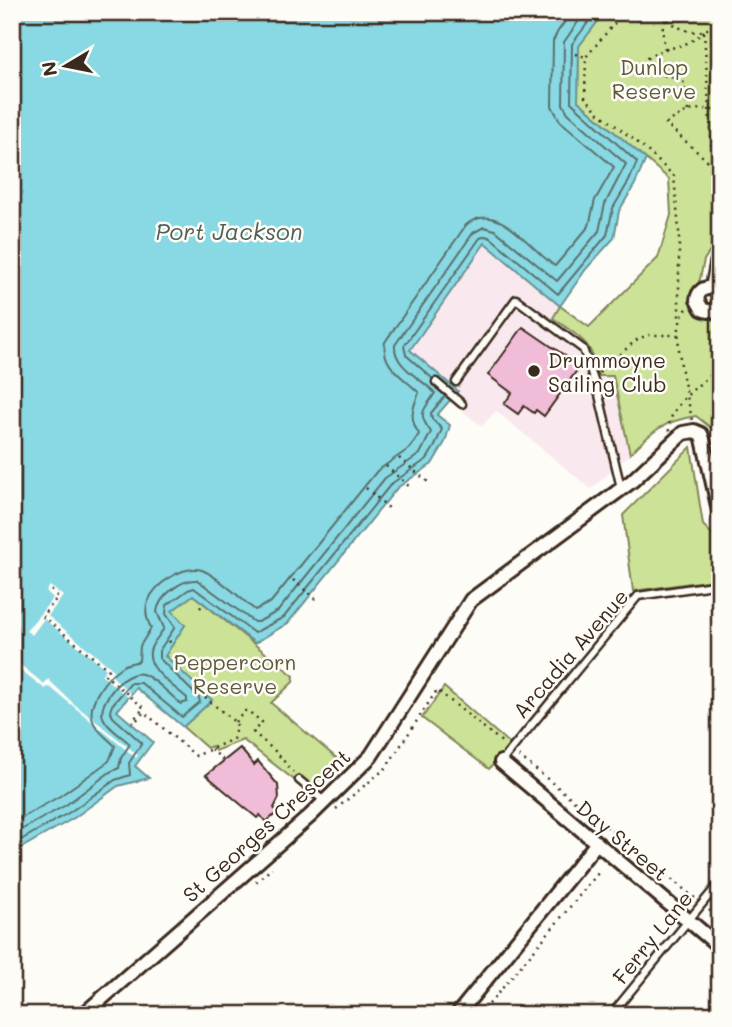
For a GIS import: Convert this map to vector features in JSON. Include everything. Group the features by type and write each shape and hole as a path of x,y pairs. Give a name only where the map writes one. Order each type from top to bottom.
{"street":[{"path":"709,288 716,290 719,303 708,311 698,304 699,293 709,288"},
{"name":"St Georges Crescent","path":"83,1015 325,802 371,756 471,600 621,490 683,433 698,433"},
{"path":"698,433 720,515"},
{"name":"Day Street","path":"501,762 720,947"},
{"path":"457,1015 596,844"}],"lane":[{"path":"709,288 714,261 720,254"},
{"path":"456,382 516,299 583,349 594,377 621,490"},
{"path":"436,382 462,404"},
{"name":"Arcadia Avenue","path":"501,762 638,596 720,584"},
{"path":"299,780 325,802"},
{"name":"Ferry Lane","path":"611,1015 720,882"}],"path":[{"path":"624,12 586,57 585,97 599,113 642,146 674,176 679,230 678,347 698,433"},
{"path":"656,12 676,27 693,32 709,30 720,21"},
{"path":"665,49 662,29 666,19"},
{"path":"688,111 683,80 659,74 646,59 665,49 683,47 704,31"},
{"path":"704,31 713,165"},
{"path":"575,54 586,57"},
{"path":"720,112 709,108 688,111 666,124 720,172"},
{"path":"713,165 720,158"},
{"path":"679,320 684,311 698,304"},
{"path":"594,377 635,341 646,335 679,335"},
{"path":"619,355 624,362"},
{"path":"670,444 668,425 673,413 688,395 720,369"},
{"path":"399,458 428,482"},
{"path":"386,466 411,488"},
{"path":"366,488 391,510"},
{"path":"293,580 317,600"},
{"path":"51,590 58,597 42,616 109,670 106,675 144,708 132,721 134,723 144,712 196,756 233,739 237,724 201,694"},
{"path":"200,608 204,601"},
{"path":"169,641 174,646"},
{"path":"437,690 720,920"},
{"path":"235,722 245,711 262,722 253,733 276,752 299,780"},
{"path":"211,749 224,761"},
{"path":"480,1015 599,872"}],"shaded area":[{"path":"486,242 560,306 553,318 585,342 594,355 598,376 613,376 630,454 591,489 496,411 482,426 450,402 457,391 410,350"}],"green space":[{"name":"Dunlop Reserve","path":"605,12 720,12 720,237 704,260 691,301 702,316 720,321 719,440 711,428 696,416 659,428 630,454 613,376 598,376 588,347 553,318 560,306 589,327 658,258 671,215 669,179 578,101 579,46"},
{"path":"691,447 703,525 720,542 720,579 633,591 623,515"},
{"name":"Peppercorn Reserve","path":"193,595 294,676 293,682 271,703 340,761 307,790 243,740 215,751 212,746 207,748 183,727 207,705 165,655 185,625 171,611"},
{"path":"444,687 511,745 489,769 422,718"}],"water":[{"name":"Port Jackson","path":"12,12 605,12 579,46 578,101 646,159 619,211 614,238 586,269 560,306 485,243 410,350 458,391 437,415 450,425 445,442 432,464 397,488 288,623 255,643 193,595 172,611 185,625 165,656 212,700 183,727 136,688 117,711 153,742 135,766 149,778 118,786 74,818 12,853"}],"pier":[{"path":"50,586 63,596 48,616 114,670 110,674 131,694 128,697 101,675 106,669 44,619 32,635 26,631 53,598 46,591"},
{"path":"12,658 44,684 48,679 73,703 138,755 136,758 51,688 45,689 12,663"}],"building":[{"name":"Drummoyne Sailing Club","path":"523,327 580,366 544,416 524,406 518,414 504,404 512,393 488,375"},
{"path":"240,748 254,765 258,761 278,785 279,798 274,808 278,812 266,822 260,815 257,818 206,775"}],"place":[{"name":"Drummoyne Sailing Club","path":"534,371"}]}
